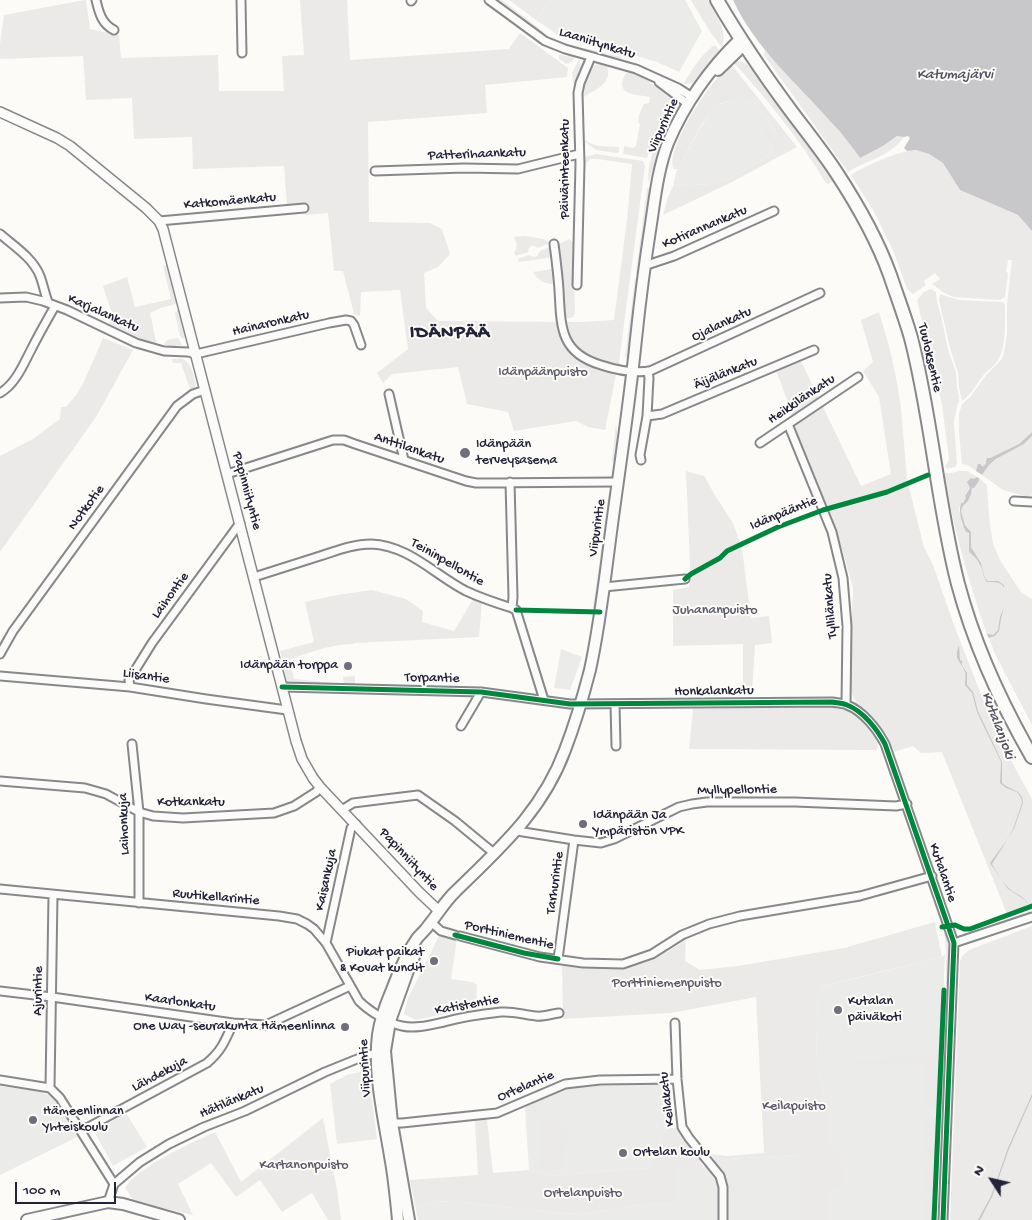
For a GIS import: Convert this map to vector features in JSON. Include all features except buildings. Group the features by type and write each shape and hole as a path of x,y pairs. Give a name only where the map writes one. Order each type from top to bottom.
{"highway":[{"name":"Tuuloksentie","path":"717,0 790,110 836,171 877,243 902,310 913,348 927,415 943,514 959,585 978,644 995,684 1032,757"}],"main road":[{"path":"728,51 731,35 729,19"},
{"name":"Viipurintie","path":"398,1220 390,1157 381,1052 386,1019 401,966 416,940 439,910 518,830 538,802 560,763 581,704 594,650 633,371 644,266 656,186 667,146 693,97 715,65 728,51 743,41"},
{"name":"Viipurintie","path":"693,97 743,41"},
{"name":"Viipurintie","path":"388,1123 409,1220"},
{"path":"27,1220 108,1202 123,1204 179,1220"}],"street":[{"path":"96,0 100,17 108,27 114,30"},
{"path":"241,0 242,53"},
{"name":"Laaniitynkatu","path":"489,0 545,41 565,49 624,65 651,75 693,97"},
{"name":"Päivärinteenkatu","path":"577,285 580,154 578,93 580,83 591,57"},
{"name":"Papinniityntie","path":"0,112 57,138 70,146 135,198 159,221 167,242 302,759 320,787 419,892 439,910"},
{"name":"Patterihaankatu","path":"375,171 464,168 518,169 580,154"},
{"name":"Katkomäenkatu","path":"159,221 304,208"},
{"name":"Kotirannankatu","path":"644,266 674,256 774,211"},
{"path":"0,234 29,258 36,267 51,304 20,369 12,382 0,392"},
{"name":"Ojalankatu","path":"554,244 560,320 563,332 579,356 606,367 642,372 648,371 820,293"},
{"name":"Karjalankatu","path":"0,298 26,297 51,304 136,343 164,351 196,354"},
{"name":"Hainaronkatu","path":"196,354 346,320 351,321 354,325 361,345"},
{"name":"Äijälänkatu","path":"647,416 662,414 814,350"},
{"path":"641,460 640,455 647,416 648,371"},
{"name":"Heikkilänkatu","path":"760,443 858,377"},
{"name":"Notkotie","path":"0,654 13,631 177,406 193,394 205,390"},
{"path":"389,394 404,460"},
{"name":"Tyllilänkatu","path":"788,424 832,532 843,578 847,626 846,704"},
{"name":"Anttilankatu","path":"227,474 333,440 344,440 466,481 618,482"},
{"path":"510,482 512,608 516,610 544,700"},
{"path":"1014,501 1032,502"},
{"name":"Laihontie","path":"130,687 128,680 143,656 240,523"},
{"name":"Teininpellontie","path":"254,577 352,546 371,544 387,546 403,552 465,591 512,608"},
{"path":"604,587 685,580"},
{"name":"Liisantie","path":"0,676 130,687 206,700 288,710"},
{"name":"Torpantie","path":"282,687 481,692 581,704"},
{"path":"461,726 481,692"},
{"name":"Honkalankatu","path":"581,704 832,702 846,704"},
{"path":"615,704 616,746"},
{"name":"Kutalantie","path":"846,704 868,720 879,732 886,744 954,943 943,1220"},
{"name":"Laihonkuja","path":"132,744 139,812 139,903"},
{"name":"Kotkankatu","path":"0,781 85,788 106,794 139,812 153,816 183,818 274,813 294,806 316,792 320,787"},
{"path":"342,810 353,803 418,795 450,817 495,854"},
{"name":"Myllypellontie","path":"518,830 601,843 614,840 678,807 707,802 795,802 896,806 907,804"},
{"name":"Kaisankuja","path":"326,943 351,828 356,824"},
{"name":"Tarhurintie","path":"558,959 574,840"},
{"name":"Porttiniementie","path":"429,924 441,931 524,953 583,963 623,964 652,954 682,935 709,924 740,916 860,896 932,876"},
{"name":"Ruutikellarintie","path":"0,889 288,917 307,924 314,929 326,943 359,1001 365,1007 386,1019"},
{"name":"Ajurintie","path":"50,1088 52,895"},
{"path":"954,943 1032,917"},
{"name":"Kaarlonkatu","path":"0,991 233,1023 266,1025 350,986"},
{"name":"Katistentie","path":"386,1019 401,1026 413,1027 502,1012 517,1012 536,1016 559,1013"},
{"name":"Lähdekuja","path":"81,1131 207,1063 216,1055 225,1042 233,1023"},
{"name":"Keilakatu","path":"675,1023 677,1079 682,1127 720,1176 723,1187 723,1220"},
{"name":"Hätilänkatu","path":"114,1184 140,1162 169,1144 204,1127 245,1111 325,1072 362,1057 381,1052"},
{"name":"Ortelantie","path":"388,1123 497,1113 565,1084 603,1080 677,1079"},
{"path":"0,1080 50,1088 60,1098 114,1184 108,1202"}],"shaded area":[{"path":"549,0 685,0 702,31 679,72 657,62 558,35 536,20"},
{"path":"737,97 751,100 756,104 779,135 778,137 760,129 775,152 730,178 711,184 673,186 677,169 701,126 710,114 708,112 718,103 721,104"},
{"path":"561,649 582,657 570,690 554,688"},
{"path":"440,934 457,939 451,979 472,982 477,985 476,1007 416,1020 404,1014 408,998"},
{"path":"945,954 934,1220 823,1220 826,1102 816,1063 818,987 942,957"},
{"path":"368,1070 377,1139 337,1144 330,1084 347,1075"},
{"path":"661,1084 666,1128 648,1168 548,1176 529,1170 525,1107 565,1087"},
{"name":"Hämeenlinnan Yhteiskoulu","path":"0,1086 37,1091 48,1095 56,1102 77,1137 0,1175"},
{"path":"126,1113 147,1147 113,1166 94,1131"},
{"path":"799,1155 799,1220 418,1220 416,1210 430,1201 461,1202 584,1214 645,1204 672,1203 678,1167 704,1167 710,1163 728,1159"}],"green space":[{"name":"Idänpäänpuisto","path":"86,0 90,29 119,35 121,58 218,55 219,91 284,91 282,56 304,55 300,0 347,0 350,60 509,49 520,33 568,68 567,77 485,85 487,113 368,122 369,222 430,223 442,229 450,254 438,267 424,273 426,308 438,321 580,322 614,320 632,164 591,159 585,164 584,157 596,154 643,161 645,166 620,363 618,365 605,430 588,427 576,421 514,431 508,412 467,404 458,367 392,374 383,383 377,373 408,349 400,290 361,292 360,316 354,314 343,271 334,271 328,213 305,215 297,204 287,205 284,166 193,169 192,137 134,139 132,98 86,100 83,56 0,59 4,15"},
{"path":"497,0 502,0 544,32 536,30"},
{"path":"509,0 549,0 536,20"},
{"path":"691,0 708,0 718,17 722,29 722,48 709,30"},
{"path":"713,46 716,46 720,52 719,55 697,80 684,84 705,53"},
{"path":"584,48 622,57 620,59 582,50"},
{"path":"765,50 833,123 860,158 897,136 904,137 886,153 848,172 764,55"},
{"path":"559,55 575,57 572,62 566,64 559,59"},
{"path":"579,59 581,65 574,89 572,73"},
{"path":"737,61 748,65 753,70 833,181 828,184 826,183 783,121 734,63"},
{"path":"598,64 607,66 608,77 602,85 584,97 585,77 590,69"},
{"path":"731,64 797,147 730,183 663,215 673,186 711,184 730,178 775,152 760,129 768,130 777,136 779,135 756,104 747,99 734,99 718,103 709,112 710,114 701,125 679,167 674,169 674,151 684,127 705,94"},
{"path":"631,71 646,79 671,99 647,158 623,154 624,146 633,148 636,146 640,124 638,123 639,115 644,104 649,103 650,97 633,94 624,90 622,86 623,81 626,73"},
{"path":"673,104 673,115 649,182 649,166 652,155 660,131"},
{"path":"585,140 597,145 619,147 619,152 596,150"},
{"path":"916,150 929,154 943,163 960,190 1018,215 1032,231 1032,432 1019,444 990,458 983,467 976,471 962,464 959,414 962,404 1003,357 1007,335 1007,303 1012,260 1008,260 1005,297 1000,300 954,297 944,293 932,284 940,279 935,273 924,281 926,285 913,294 907,289 893,250 873,210 851,175 882,159"},
{"path":"647,188 650,188 638,274 636,273"},
{"path":"525,236 544,239 550,243 538,248 532,245 528,252 516,256 514,253 517,245 514,237"},
{"path":"569,239 573,242 575,313 573,317 564,318 561,260 557,245"},
{"path":"551,246 554,257 519,262 518,259 529,255 537,256 540,251"},
{"path":"168,265 177,302 150,313 157,346 109,323 112,314 103,286 127,277 135,307 171,299 163,266"},
{"path":"552,269 555,272 556,284 542,281 533,272"},
{"path":"635,279 638,279 627,356 625,358"},
{"path":"931,289 936,292 948,349 956,373 959,396 954,421 957,464 955,467 947,469 945,466 949,459 942,405 917,300 924,292"},
{"path":"940,294 959,300 1003,302 1005,304 1005,335 1000,357 971,393 962,401 958,373 939,300"},
{"path":"179,309 186,336 183,339 180,336 175,313"},
{"path":"879,312 896,377 901,408 907,479 924,547 933,565 996,733 1032,799 1032,904 1007,914 942,752 921,753 913,746 894,752 887,735 857,703 851,693 850,663 853,588 842,548 807,460 776,370 801,361 861,486 891,474 879,397 863,371 873,362 861,320"},
{"path":"103,338 133,350 96,417 0,552 0,456 33,439 60,419 61,407 66,407 77,394"},
{"path":"178,338 182,345 166,347 164,344 167,340"},
{"path":"182,358 192,370 196,385 194,388 190,389 181,363 173,363 172,359"},
{"path":"616,424 618,438 615,460 613,462 612,460"},
{"path":"1032,436 1032,495 1028,497 1003,490 982,475 996,459 1024,444"},
{"name":"Juhananpuisto","path":"686,471 704,476 733,523 742,548 751,618 769,616 772,643 755,645 752,693 743,693 743,644 673,646 673,590 689,587 690,566"},
{"path":"967,471 977,477 969,483 970,488 965,495 966,499 961,503 959,509 962,524 969,534 969,551 979,563 984,578 987,582 999,583 1004,588 1004,585 997,581 988,581 985,578 981,563 971,547 971,532 965,525 961,511 979,478 987,485 993,544 1001,562 1021,592 1032,599 1032,725 995,654 989,638 995,636 999,631 993,635 987,635 968,575 952,514 944,473"},
{"path":"610,492 595,609 593,608"},
{"path":"372,590 406,599 423,611 422,622 454,631 473,599 482,602 479,637 345,644 283,662 280,651 314,642 305,602"},
{"path":"284,668 292,670 294,679 336,684 288,685"},
{"path":"355,676 355,686 344,684 343,677"},
{"path":"835,705 848,711 865,724 878,741 877,750 689,749 693,709"},
{"path":"935,922 942,957 818,987 816,1063 826,1102 829,1100 829,1148 835,1152 841,1161 843,1170 841,1187 829,1187 829,1220 799,1220 799,1155 728,1159 716,1162 711,1154 726,1156 764,1153 756,997 671,1013 563,1019 562,962 600,966 638,964 662,955 686,940 685,961 700,970 738,966 844,948"},
{"path":"1032,926 1032,1220 950,1220 960,961 962,956 969,950"},
{"path":"945,931 949,947 949,984 946,984"},
{"path":"945,990 948,990 946,1048 943,1048"},
{"path":"939,1055 937,1105 935,1108 928,1109 926,1107 925,1063 854,1066 854,1060"},
{"path":"942,1056 945,1060 944,1101 940,1105"},
{"name":"Kartanonpuisto","path":"323,1118 341,1220 328,1220 312,1193 282,1212 260,1180 236,1197 211,1163 178,1184 193,1215 134,1201 125,1188 134,1177 153,1164 215,1132 241,1182"},
{"path":"553,1118 568,1131 563,1166 556,1170 538,1168 541,1120"},
{"path":"928,1118 934,1119 937,1122 935,1151 932,1156 925,1154 924,1122"},
{"name":"Ortelanpuisto","path":"475,1120 487,1120 493,1173 529,1170 548,1176 648,1168 666,1128 678,1128 704,1167 678,1167 673,1203 645,1204 584,1214 461,1202 430,1201 416,1210 410,1180 478,1175"},
{"path":"925,1166 935,1166 934,1191 924,1190"},
{"path":"925,1197 935,1197 934,1220 925,1220"}],"water":[{"name":"Katumajärvi","path":"733,0 1032,0 1032,231 1018,215 960,190 943,163 929,154 916,150 907,151 904,148 910,138 908,136 897,136 860,158 839,131 765,49 753,34"},
{"path":"1032,432 1032,436 1024,444 996,459 982,475 976,471 978,464 983,467 987,458 1019,444"},
{"path":"977,477 979,481 972,488 968,501 961,511 965,525 971,532 971,547 981,563 985,578 988,581 998,581 1004,585 1004,588 999,583 987,582 984,578 979,563 969,552 969,533 966,532 962,522 960,507 970,488 967,482 971,478"},
{"path":"1004,607 999,631 995,636 989,638 988,634 993,635 998,630"},
{"path":"959,645 960,660 967,673 967,685 973,692 978,711 1002,762 1002,783 1018,792 1022,797 1023,803 1014,829 1009,837 1022,803 1021,798 1017,792 1006,788 1000,783 1001,762 977,712 972,693 965,685 965,672 957,657"},
{"path":"1009,837 992,864 998,875 990,863"},
{"path":"1002,880 1011,890 1025,900 1008,889"},
{"path":"1032,1094 1009,1149 992,1197 980,1220 978,1220 991,1196 1008,1148"}],"cycle path":[{"name":"Idänpääntie","path":"685,579 720,558 727,551 778,527 823,510 887,492 928,475"},
{"path":"516,610 600,612"},
{"path":"282,687 481,692 570,704 832,702 845,704 864,716 878,732 885,744 954,943 943,1220"},
{"path":"942,927 955,925 964,929 970,929 1032,906"},
{"path":"455,935 524,953 558,959"},
{"path":"934,1220 944,990"}],"place":[{"name":"Idänpään terveysasema","path":"465,453"},
{"name":"Idänpään torppa","path":"348,666"},
{"name":"Idänpään Ja Ympäristön VPK","path":"583,824"},
{"name":"Piukat paikat & Kovat kundit","path":"434,961"},
{"name":"Kutalan päiväkoti","path":"838,1010"},
{"name":"One Way -seurakunta Hämeenlinna","path":"345,1027"},
{"name":"Hämeenlinnan Yhteiskoulu","path":"33,1120"},
{"name":"Ortelan koulu","path":"623,1153"}],"district":[{"name":"IDÄNPÄÄ","path":"450,334"}],"water label":[{"name":"Kutalanjoki","path":"997,726"}],"park label":[{"name":"Porttiniemenpuisto","path":"667,984"},
{"name":"Keilapuisto","path":"794,1107"}]}
